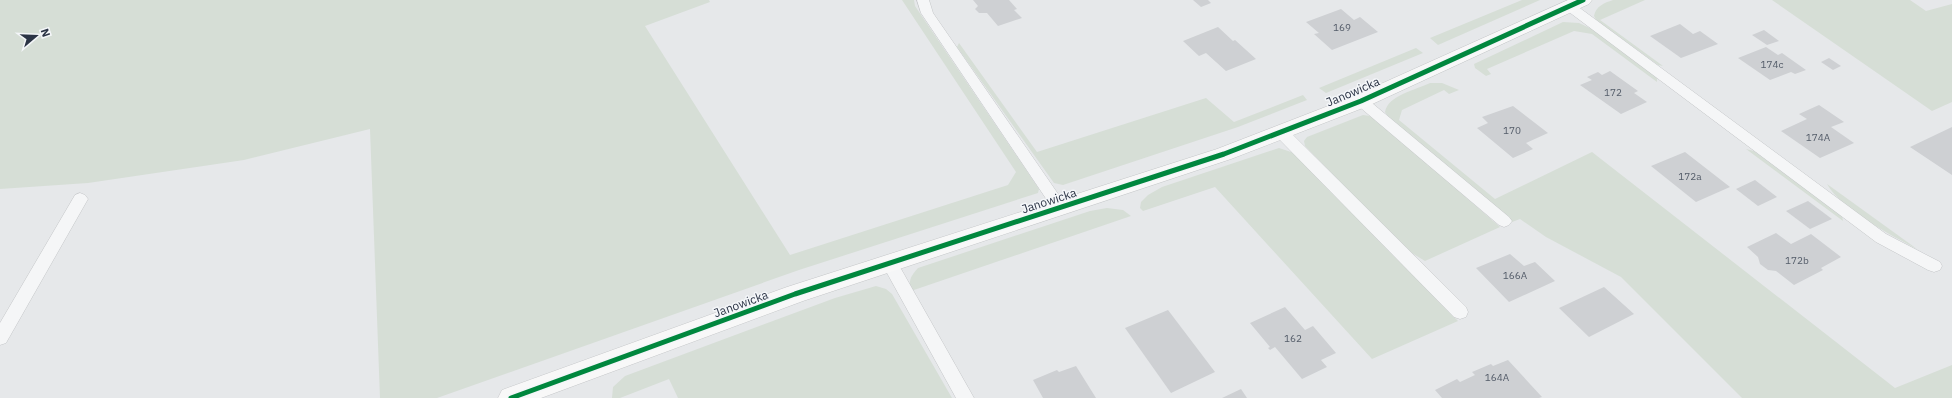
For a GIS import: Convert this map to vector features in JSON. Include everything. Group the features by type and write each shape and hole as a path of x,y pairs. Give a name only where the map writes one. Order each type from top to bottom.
{"street":[{"name":"Janowicka","path":"511,398 795,294 1196,163 1281,132 1361,101 1576,3"}],"lane":[{"path":"923,0 927,13 1060,208"},
{"path":"1576,3 1881,238 1903,251 1934,266"},
{"path":"1361,101 1504,221"},
{"path":"1281,132 1460,312"},
{"path":"0,338 80,199"},
{"path":"890,264 965,398"}],"shaded area":[{"path":"0,0 709,0 710,2 645,26 790,255 1008,185 1016,172 902,0 914,0 915,6 1039,189 1038,193 799,270 437,398 380,398 370,129 244,160 88,183 0,189"},
{"path":"1522,0 1540,0 1438,45 1430,38"},
{"path":"1613,0 1645,0 1600,20 1663,66 1658,65 1596,20 1594,16 1599,7"},
{"path":"1772,0 1910,0 1926,11 1952,4 1952,102 1932,111"},
{"path":"1563,22 1579,23 1594,30 1657,77 1657,82 1592,34 1574,31 1487,69 1491,74 1486,76 1475,68 1474,64"},
{"path":"959,43 1037,152 1206,98 1234,122 1303,95 1307,100 1238,127 1063,185 1054,183 957,47"},
{"path":"1416,48 1423,53 1326,93 1319,88"},
{"path":"1430,83 1442,83 1459,90 1449,94 1444,90 1402,110 1399,120 1495,199 1592,152 1895,388 1952,365 1952,398 1742,398 1621,277 1546,237 1520,219 1512,222 1389,118 1385,112 1391,101 1403,94"},
{"path":"1363,115 1370,116 1378,120 1500,227 1425,261 1407,250 1305,146 1304,141 1307,137"},
{"path":"1279,148 1294,153 1458,321 1372,359 1215,187 1143,211 1140,208 1141,202 1148,195 1162,187"},
{"path":"1746,149 1754,151 1842,216 1843,221"},
{"path":"1827,184 1917,249 1881,229 1855,212 1843,203"},
{"path":"1107,208 1123,210 1131,216 911,291 911,278 918,268 1090,211"},
{"path":"876,286 886,289 892,294 952,398 678,398 669,379 620,398 612,398 613,387 625,376 835,298"}],"building":[{"path":"973,0 1009,0 1017,9 1014,10 1022,18 998,26 987,13 979,13 975,9 978,6"},
{"path":"1193,0 1208,0 1211,3 1201,7"},
{"path":"1341,9 1354,20 1360,17 1378,32 1332,50 1314,34 1319,33 1306,22"},
{"path":"1680,24 1693,34 1700,31 1718,44 1681,58 1650,36"},
{"path":"1218,27 1256,59 1226,71 1206,53 1199,56 1183,41"},
{"path":"1764,30 1779,41 1767,45 1752,35"},
{"path":"1766,47 1778,55 1782,53 1806,70 1795,74 1791,72 1770,80 1738,58"},
{"path":"1829,58 1841,66 1833,70 1821,62"},
{"path":"1610,71 1638,91 1634,93 1647,102 1621,114 1580,85 1592,80 1587,77 1598,72 1602,75"},
{"path":"1819,105 1844,122 1831,127 1854,143 1820,158 1781,131 1807,119 1799,114"},
{"path":"1513,106 1548,133 1526,143 1533,149 1513,158 1477,128 1488,123 1482,117"},
{"path":"1952,127 1952,175 1910,147"},
{"path":"1685,152 1730,187 1696,202 1651,166"},
{"path":"1755,180 1777,197 1758,206 1736,189"},
{"path":"1808,201 1832,219 1810,229 1786,211"},
{"path":"1776,233 1791,244 1811,234 1841,257 1821,268 1823,270 1794,285 1776,271 1768,270 1760,264 1758,257 1747,247"},
{"path":"1510,254 1524,266 1535,262 1555,281 1509,302 1476,268"},
{"path":"1604,287 1634,314 1589,337 1559,308"},
{"path":"1285,307 1305,330 1313,326 1336,353 1321,360 1327,367 1302,379 1275,347 1270,350 1268,348 1270,347 1250,323"},
{"path":"1168,310 1215,372 1171,393 1125,328"},
{"path":"1508,360 1542,397 1442,398 1435,390 1457,379 1460,382 1475,375 1472,372 1491,364 1493,366"},
{"path":"1076,366 1096,398 1043,398 1033,380 1057,370 1059,372"},
{"path":"1241,389 1247,398 1222,398"}],"cycle path":[{"path":"511,398 795,294 1224,154 1361,101 1583,0"}]}
